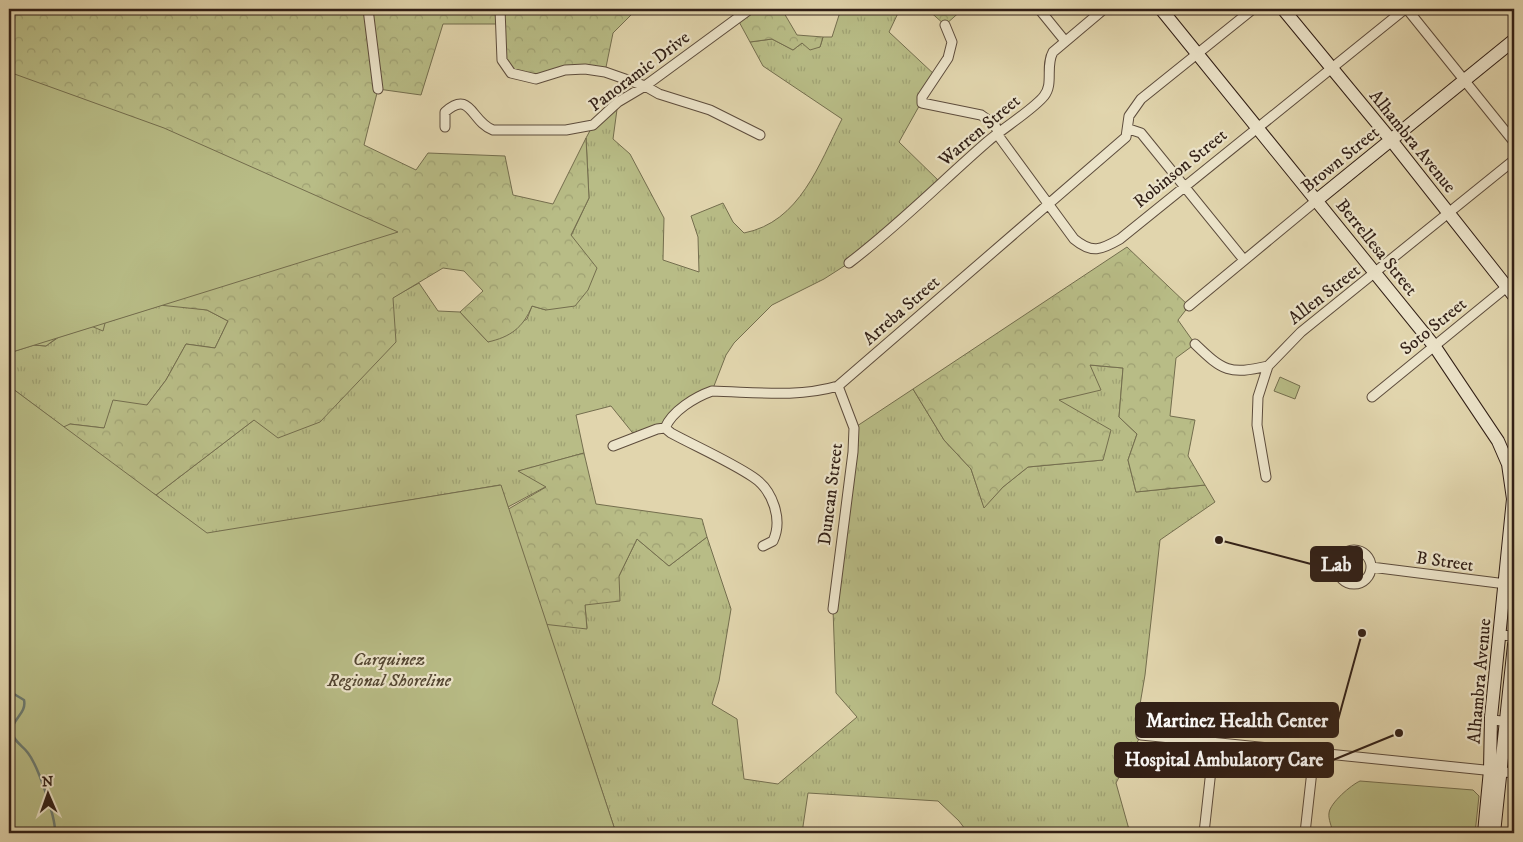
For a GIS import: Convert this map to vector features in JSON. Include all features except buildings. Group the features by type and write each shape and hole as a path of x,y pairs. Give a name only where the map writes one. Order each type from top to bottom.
{"main road":[{"name":"Berrellesa Street","path":"1161,9 1435,347 1512,462 1512,532"},
{"name":"Alhambra Avenue","path":"1283,9 1512,288"},
{"name":"Brown Street","path":"1317,200 1514,40"},
{"name":"Alhambra Avenue","path":"1484,833 1502,771 1491,720 1499,635 1510,585 1512,532"},
{"name":"Alhambra Avenue","path":"1494,833 1510,722 1514,645"}],"street":[{"path":"368,9 378,89"},
{"path":"500,9 502,60 511,73 536,79 565,70 585,69 605,72 645,86 658,94 710,110 760,135"},
{"name":"Panoramic Drive","path":"445,127 445,112 454,104 461,103 466,105 485,127 493,130 566,130 593,125 631,94 645,86 750,9"},
{"path":"1039,9 1065,41"},
{"name":"Warren Street","path":"849,263 889,232 998,132 1044,97 1049,88 1048,60 1052,52 1104,9"},
{"name":"Arreba Street","path":"665,428 668,420 679,411 701,395 712,391 798,394 815,393 838,386 1126,137 1129,128 1129,116 1141,99 1253,9"},
{"path":"1406,9 1514,142"},
{"name":"Robinson Street","path":"946,25 952,42 948,58 922,97 922,103 981,115 995,125 1000,138 1048,206 1074,239 1083,246 1093,250 1107,246 1120,239 1406,9"},
{"path":"628,80 632,87 631,94"},
{"path":"1129,128 1141,133 1244,260"},
{"name":"Allen Street","path":"1266,477 1257,425 1258,397 1268,366 1300,332 1376,273 1514,160"},
{"name":"Brown Street","path":"1188,306 1317,200"},
{"name":"Soto Street","path":"1372,397 1512,288"},
{"path":"1195,344 1219,366 1225,368 1245,372 1268,366"},
{"name":"Duncan Street","path":"833,609 853,452 854,428 838,386"},
{"path":"613,446 657,429 665,428 754,478 766,490 778,516 778,530 773,541 763,546"},
{"name":"B Street","path":"1371,567 1510,585"},
{"path":"1499,635 1514,636"},
{"path":"1491,720 1510,722"},
{"path":"1141,734 1214,743 1502,771"},
{"path":"1204,833 1214,743"},
{"path":"1305,833 1314,753"}],"green space":[{"path":"9,9 637,9 613,33 605,72 522,77 502,60 500,24 443,24 421,95 378,89 364,145 416,170 428,153 505,156 513,195 553,204 586,138 589,198 571,235 597,268 588,290 575,306 546,310 532,306 520,326 503,337 488,342 460,312 483,291 464,271 443,268 393,298 396,342 320,422 278,438 254,420 156,495 46,435 70,424 104,428 113,400 147,405 166,380 186,344 215,348 228,321 207,310 111,300 103,331 79,321 46,346 9,343"},
{"path":"750,9 784,9 784,13 797,35 823,37 820,47 810,50 802,43 793,50 772,39 750,42 737,18"},
{"path":"841,9 900,9 889,32 936,76 899,142 941,183 849,263 824,279 772,305 734,343 726,355 712,391 701,395 665,428 636,437 611,406 576,415 584,453 519,471 547,486 508,507 500,485 207,534 156,495 254,420 392,298 419,283 438,311 460,312 488,342 527,319 532,306 546,310 571,236 589,198 586,138 593,125 618,102 613,139 630,154 664,218 663,260 699,272 698,237 691,216 723,203 733,222 744,233 763,227 780,217 794,204 816,172 842,119 763,66 750,42 772,39 793,50 802,43 820,47 823,37 832,37"},
{"path":"927,9 963,9 945,25"},
{"path":"9,72 164,128 398,232 9,353"},
{"path":"1127,247 1189,306 1178,320 1195,344 1176,358 1170,416 1195,420 1188,456 1205,485 1136,492 1128,460 1137,434 1119,417 1123,368 1090,365 1101,390 1059,400 1111,430 1103,460 1028,467 1003,487 984,508 971,469 944,440 913,389"},
{"path":"165,304 207,310 228,321 215,348 186,344 166,380 147,405 104,428 70,424 65,428 9,386 9,353 34,345 46,346 59,337"},
{"path":"1089,365 1123,368 1119,417 1137,434 1128,460 1136,492 1205,485 1215,502 1160,540 1145,675 1137,722 1141,735 1116,783 1130,833 968,833 959,821 938,801 808,793 802,833 616,833 546,623 587,628 585,605 619,576 637,539 669,566 707,537 731,609 719,681 712,704 737,719 744,779 778,784 857,717 836,693 833,609 854,428 913,389 944,440 971,469 984,507 1003,487 1028,467 1103,460 1058,400"},
{"path":"1280,377 1300,386 1295,399 1274,391"},
{"name":"Carquinez Regional Shoreline","path":"9,386 207,533 501,485 616,833 9,833"},
{"path":"584,453 596,504 702,519 707,537 669,566 637,539 619,576 620,601 585,605 587,629 525,622 488,521 546,487 518,471"},
{"path":"1360,781 1473,790 1479,796 1475,833 1333,833 1329,818 1330,809 1341,795"}],"waterway":[{"path":"9,691 24,700 23,709 12,727 12,732 16,741 28,753 37,769 50,805 55,833"}],"place":[{"name":"Lab","path":"1219,540"},
{"name":"Martinez Health Center","path":"1362,633"},
{"name":"Hospital Ambulatory Care","path":"1399,733"}]}
